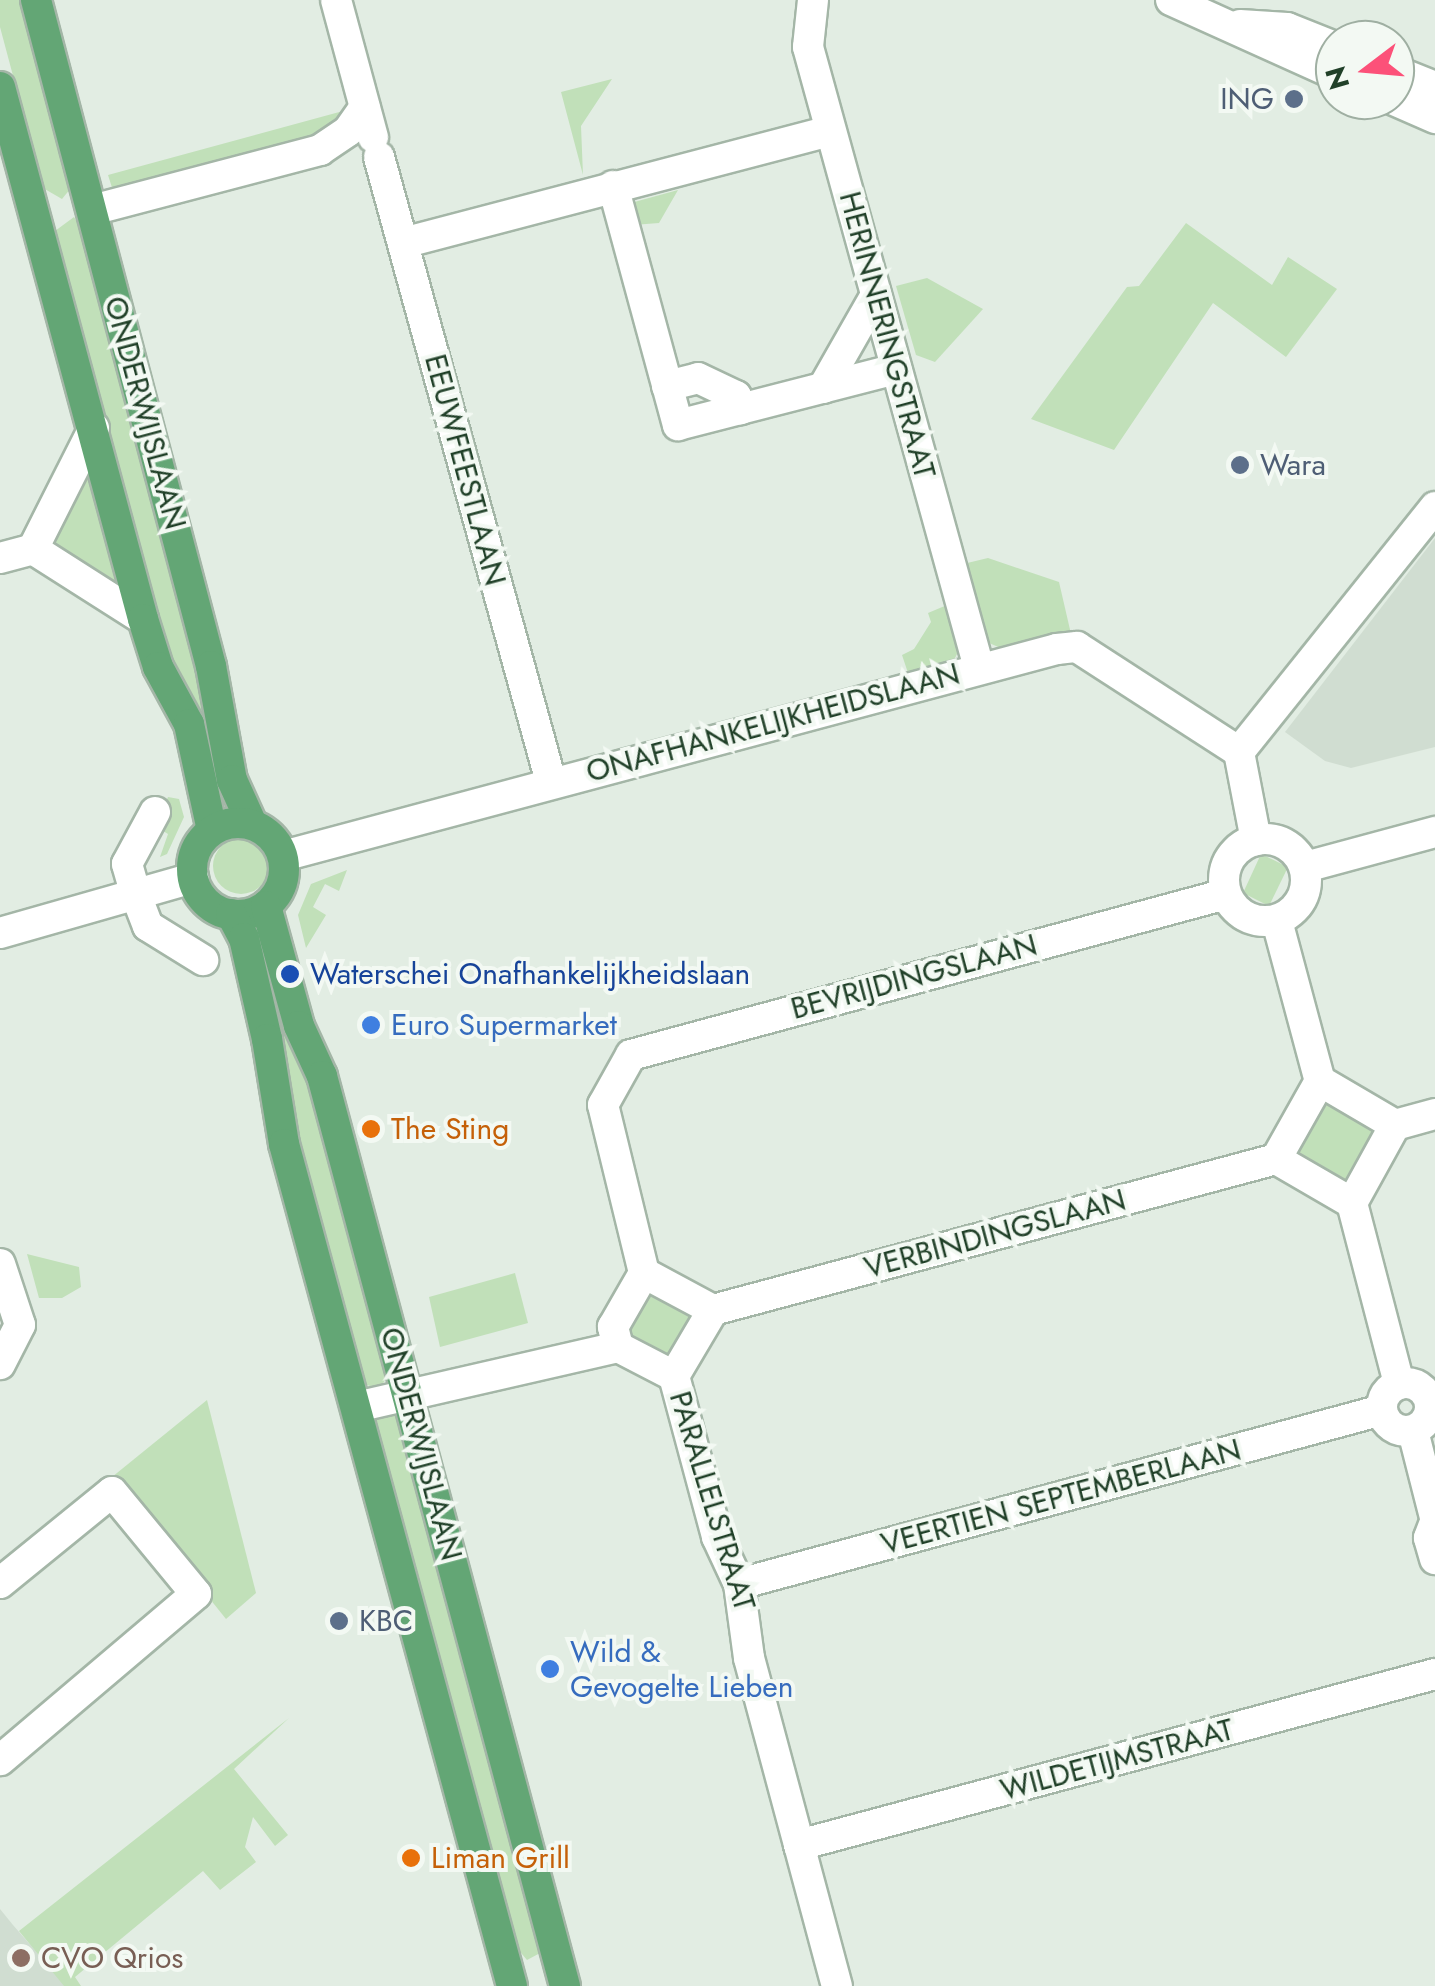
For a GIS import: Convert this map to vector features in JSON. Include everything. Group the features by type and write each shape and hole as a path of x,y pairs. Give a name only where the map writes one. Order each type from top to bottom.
{"main road":[{"name":"ONDERWIJSLAAN","path":"36,0 98,208 211,666 232,780 252,824 283,856"},
{"name":"ONDERWIJSLAAN","path":"0,86 143,619 158,667 188,724 212,830"},
{"path":"193,878 199,843 212,830 252,824"},
{"path":"231,914 266,906 278,892 283,856"},
{"name":"ONDERWIJSLAAN","path":"193,878 200,895 231,914 244,938 284,1144 506,1985"},
{"name":"ONDERWIJSLAAN","path":"266,906 299,1026 322,1076 566,1986"}],"street":[{"name":"EEUWFEESTLAAN","path":"336,0 551,782"},
{"name":"HERINNERINGSTRAAT","path":"813,0 808,47 979,668"},
{"path":"1171,0 1315,64"},
{"path":"1232,25 1286,28 1315,39"},
{"path":"98,208 320,150 348,131 365,107"},
{"path":"403,243 830,131"},
{"path":"613,186 678,425 896,369"},
{"path":"823,388 876,295"},
{"name":"ONDERWIJSLAAN","path":"33,549 94,428"},
{"path":"1256,840 1239,752 1435,507"},
{"path":"0,558 33,549 143,619"},
{"name":"ONAFHANKELIJKHEIDSLAAN","path":"283,856 979,668 1077,647 1239,752"},
{"path":"156,812 127,864 136,895 148,926 203,960"},
{"path":"1305,868 1435,832"},
{"path":"1256,840 1291,848 1305,868 1302,900 1277,921 1246,918 1226,894 1229,860 1256,840"},
{"path":"0,933 193,878"},
{"name":"BEVRIJDINGSLAAN","path":"644,1272 603,1106 631,1055 1226,894"},
{"path":"1277,921 1320,1081 1276,1159 1352,1203"},
{"path":"1320,1081 1395,1125"},
{"path":"1399,1384 1352,1203 1395,1125 1435,1114"},
{"name":"VERBINDINGSLAAN","path":"713,1310 1276,1159"},
{"path":"0,1264 18,1308 19,1338 0,1364"},
{"path":"356,1407 407,1392 418,1379 540,1357 615,1337 674,1376 713,1310 644,1272 615,1337"},
{"name":"PARALLELSTRAAT","path":"674,1376 717,1537 739,1584 770,1743 837,1986"},
{"path":"1399,1384 1417,1385 1432,1398 1428,1418 1413,1430 1395,1429 1382,1410 1383,1399 1399,1384"},
{"name":"VEERTIEN SEPTEMBERLAAN","path":"739,1584 1382,1410"},
{"path":"1413,1430 1435,1520 1429,1538 1435,1560"},
{"path":"0,1582 112,1492 196,1594 0,1760"},
{"name":"WILDETIJMSTRAAT","path":"799,1845 1435,1674"}],"shaded area":[{"path":"1435,538 1435,747 1351,768 1325,761 1285,732"},
{"name":"CVO Qrios","path":"0,1909 13,1925 66,1986 0,1986"}],"green space":[{"path":"0,0 21,0 71,188 62,199 43,188 0,27"},
{"path":"612,79 581,126 583,175 561,92"},
{"path":"359,101 323,143 115,197 108,175 343,111"},
{"path":"678,190 659,223 633,225 627,204"},
{"path":"74,217 83,231 225,778 210,782 166,645 55,231"},
{"path":"1186,223 1272,285 1288,257 1337,289 1286,357 1213,303 1114,450 1031,419 1127,287 1139,286"},
{"path":"927,278 983,309 935,362 916,355 896,286"},
{"path":"82,456 121,600 48,554"},
{"path":"988,558 1059,582 1071,634 1005,650 978,638 963,564"},
{"path":"947,605 960,648 954,660 920,675 908,673 902,655 914,649 931,622 928,613"},
{"path":"168,797 179,799 184,817 167,854 160,857 168,834 155,826"},
{"path":"241,838 261,846 269,866 261,886 241,894 221,886 213,866 221,846"},
{"path":"1261,854 1288,867 1269,906 1243,893"},
{"path":"347,870 339,891 325,884 313,907 326,915 306,948 298,915 311,884"},
{"path":"272,950 388,1376 379,1389 367,1385 362,1373 283,1082 256,954"},
{"path":"1322,1098 1384,1131 1344,1187 1298,1167 1292,1136"},
{"path":"27,1254 79,1267 81,1287 62,1298 39,1298"},
{"path":"515,1273 528,1323 440,1347 429,1297"},
{"path":"651,1287 696,1311 673,1361 628,1346 628,1308"},
{"path":"207,1400 256,1593 226,1619 112,1477"},
{"path":"395,1413 542,1952 527,1960 516,1947 376,1421 379,1414"},
{"path":"289,1718 234,1769 288,1835 275,1846 253,1817 245,1847 256,1862 220,1890 203,1871 75,1977 81,1986 64,1986 19,1931"}],"place":[{"name":"ING","path":"1294,99"},
{"name":"Wara","path":"1240,465"},
{"name":"Waterschei Onafhankelijkheidslaan","path":"290,974"},
{"name":"Euro Supermarket","path":"371,1025"},
{"name":"The Sting","path":"371,1129"},
{"name":"KBC","path":"339,1621"},
{"name":"Wild & Gevogelte Lieben","path":"550,1669"},
{"name":"Liman Grill","path":"411,1858"},
{"name":"CVO Qrios","path":"21,1958"}]}
